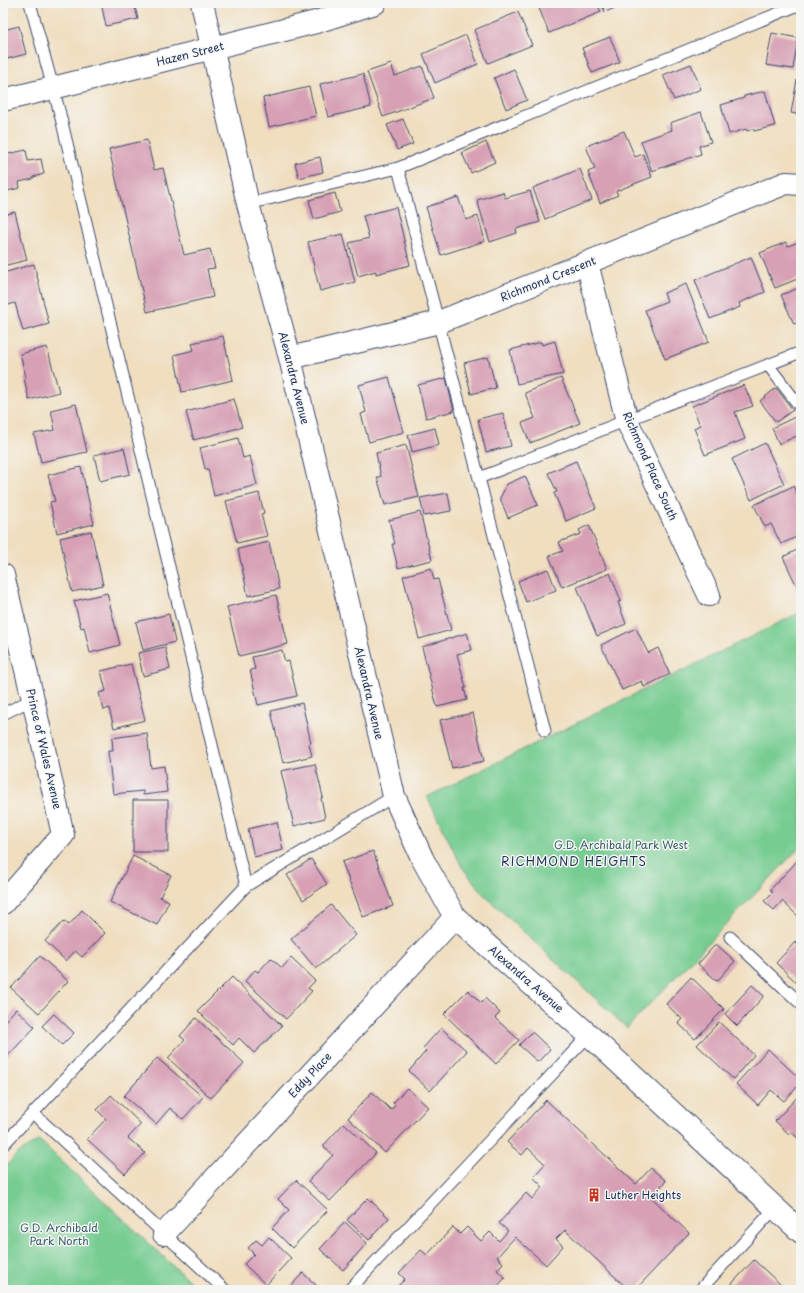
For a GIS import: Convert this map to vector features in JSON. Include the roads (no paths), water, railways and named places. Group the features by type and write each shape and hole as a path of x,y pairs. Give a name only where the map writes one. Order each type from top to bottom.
{"street":[{"name":"Alexandra Avenue","path":"202,3 248,204 290,358 394,796 423,860 455,917 589,1035 801,1232"},
{"name":"Hazen Street","path":"3,100 316,22 375,3"},
{"name":"Richmond Crescent","path":"290,358 439,322 786,183 801,184"},
{"name":"Richmond Place South","path":"587,263 627,421 709,595"},
{"name":"Prince of Wales Avenue","path":"3,575 33,699 63,835 3,903"},
{"name":"Eddy Place","path":"164,1234 455,917"}],"lane":[{"path":"30,3 54,88 246,886"},
{"path":"248,204 398,168 801,4"},
{"path":"398,168 545,731"},
{"path":"479,478 801,352"},
{"path":"768,365 801,408"},
{"path":"3,714 33,699"},
{"path":"3,1145 246,886 394,796"},
{"path":"730,937 801,1004"},
{"path":"349,1290 589,1035"},
{"path":"33,1114 225,1290"},
{"path":"700,1290 775,1208"}],"place":[{"name":"Luther Heights","path":"594,1195"}],"district":[{"name":"RICHMOND HEIGHTS","path":"574,862"}],"park label":[{"name":"G.D. Archibald Park West","path":"621,845"},
{"name":"G.D. Archibald Park North","path":"59,1234"}]}
